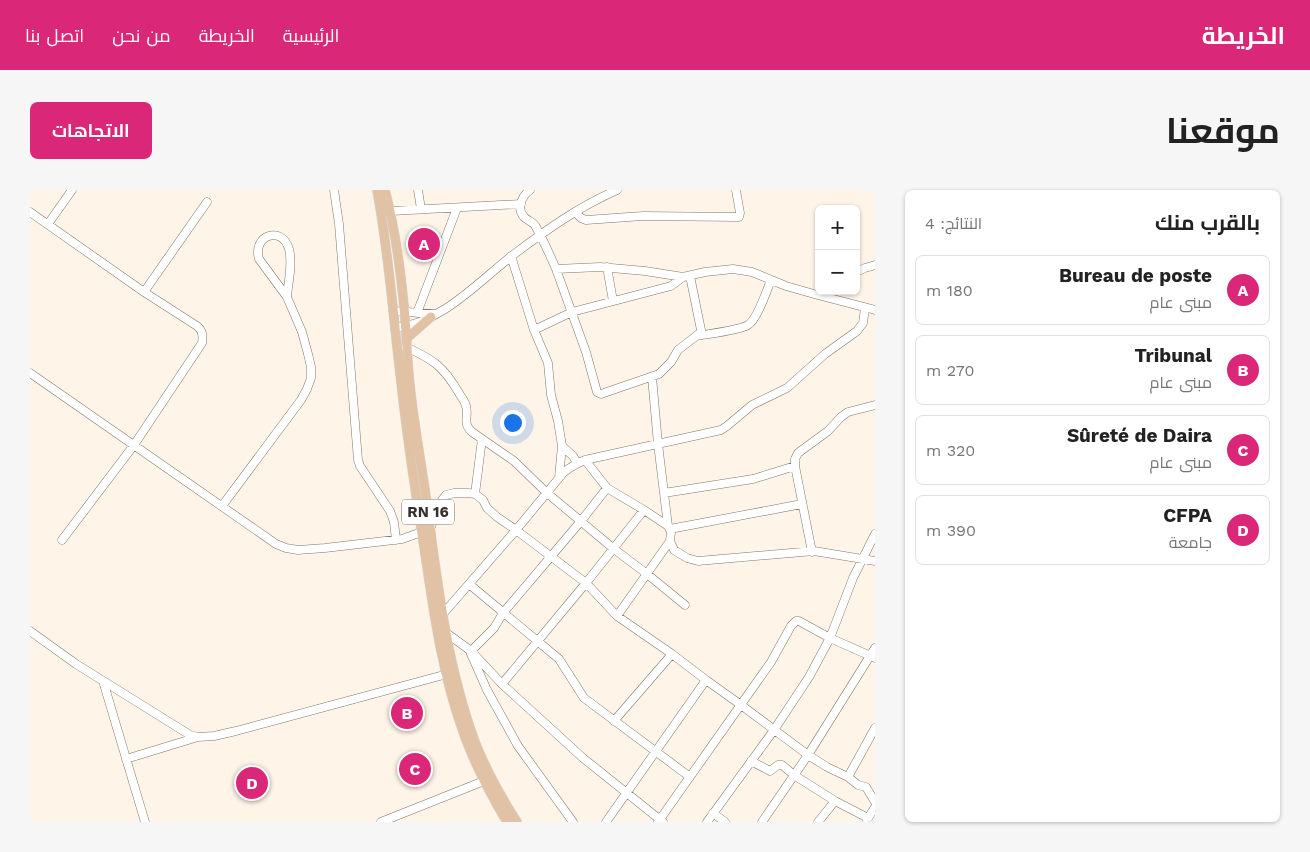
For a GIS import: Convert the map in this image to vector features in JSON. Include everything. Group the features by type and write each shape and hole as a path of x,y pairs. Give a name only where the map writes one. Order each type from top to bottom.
{"main road":[{"name":"RN 16","path":"376,190 387,252 401,383 445,632 450,674 476,743 494,782 517,822"},
{"name":"RN 16","path":"386,190 391,211 404,312 432,605 465,737 484,781 507,822"},
{"path":"407,343 434,315"}],"street":[{"path":"48,224 72,190"},
{"path":"334,190 339,224 358,460 390,511 394,522 396,540"},
{"path":"418,190 421,209"},
{"path":"530,190 524,195 520,204 522,215 535,224 556,269 598,393 602,394 663,372 678,350 697,336 748,325 754,319 771,280"},
{"path":"395,328 405,327 444,311 511,256 540,235 575,212 617,190"},
{"path":"575,212 586,220 643,216 738,217 740,213 736,190"},
{"path":"144,292 207,202"},
{"path":"391,211 520,204"},
{"path":"417,313 457,208"},
{"path":"30,212 202,330 202,343 134,445 62,540"},
{"path":"222,506 301,400 311,378 311,367 302,332 287,298 259,259 258,245 260,241 270,236 281,236 288,248 291,267 287,298"},
{"path":"511,256 534,330 548,363 551,395 562,446 560,478"},
{"path":"860,270 875,265"},
{"path":"556,269 600,267 687,276 734,269 752,272 771,280 815,293"},
{"path":"607,268 613,301"},
{"path":"534,330 572,312 671,286 687,276"},
{"path":"687,276 701,330 697,336"},
{"path":"823,295 875,310"},
{"path":"442,615 564,472 581,462 721,430 752,405 787,388 825,354 856,331 863,323 865,308"},
{"path":"393,311 434,315"},
{"path":"407,343 438,364 450,378 465,404 467,409 467,426 472,432 514,461 580,521 685,606"},
{"path":"30,373 276,544 286,548 298,550 325,548 402,539 426,530 446,495 475,494 483,500 492,513 586,583 617,616 672,654 808,755 866,787 875,802"},
{"path":"652,377 670,542 674,550 686,558 698,561 812,552 875,561"},
{"path":"812,552 795,459 798,453 828,432 848,412 875,405"},
{"path":"475,494 482,439"},
{"path":"562,446 607,488 644,510 669,528 802,504"},
{"path":"664,493 753,479 795,466"},
{"path":"471,650 494,628 503,614 607,488"},
{"path":"502,684 644,510"},
{"path":"707,822 774,730 809,677 830,638 862,559 875,534"},
{"path":"617,616 670,542"},
{"path":"469,584 559,659 584,698 690,777"},
{"path":"445,632 471,650 502,684 583,758 660,821 771,662 791,626 796,621 830,638 874,654 762,822"},
{"path":"30,631 103,681 182,730 198,737"},
{"path":"471,650 487,690 518,746 573,822"},
{"path":"614,721 672,654"},
{"path":"126,758 198,737 214,736 236,731 450,674"},
{"path":"606,822 706,680"},
{"path":"103,681 145,822"},
{"path":"848,777 875,728"},
{"path":"751,761 770,770 780,765 794,776 867,820 875,807"},
{"path":"381,822 484,781"},
{"path":"818,822 836,802"},
{"path":"713,813 725,822"}],"place":[{"name":"Bureau de poste","path":"424,244"},
{"name":"Tribunal","path":"407,713"},
{"name":"Sûreté de Daira","path":"415,769"},
{"name":"CFPA","path":"252,783"}]}
